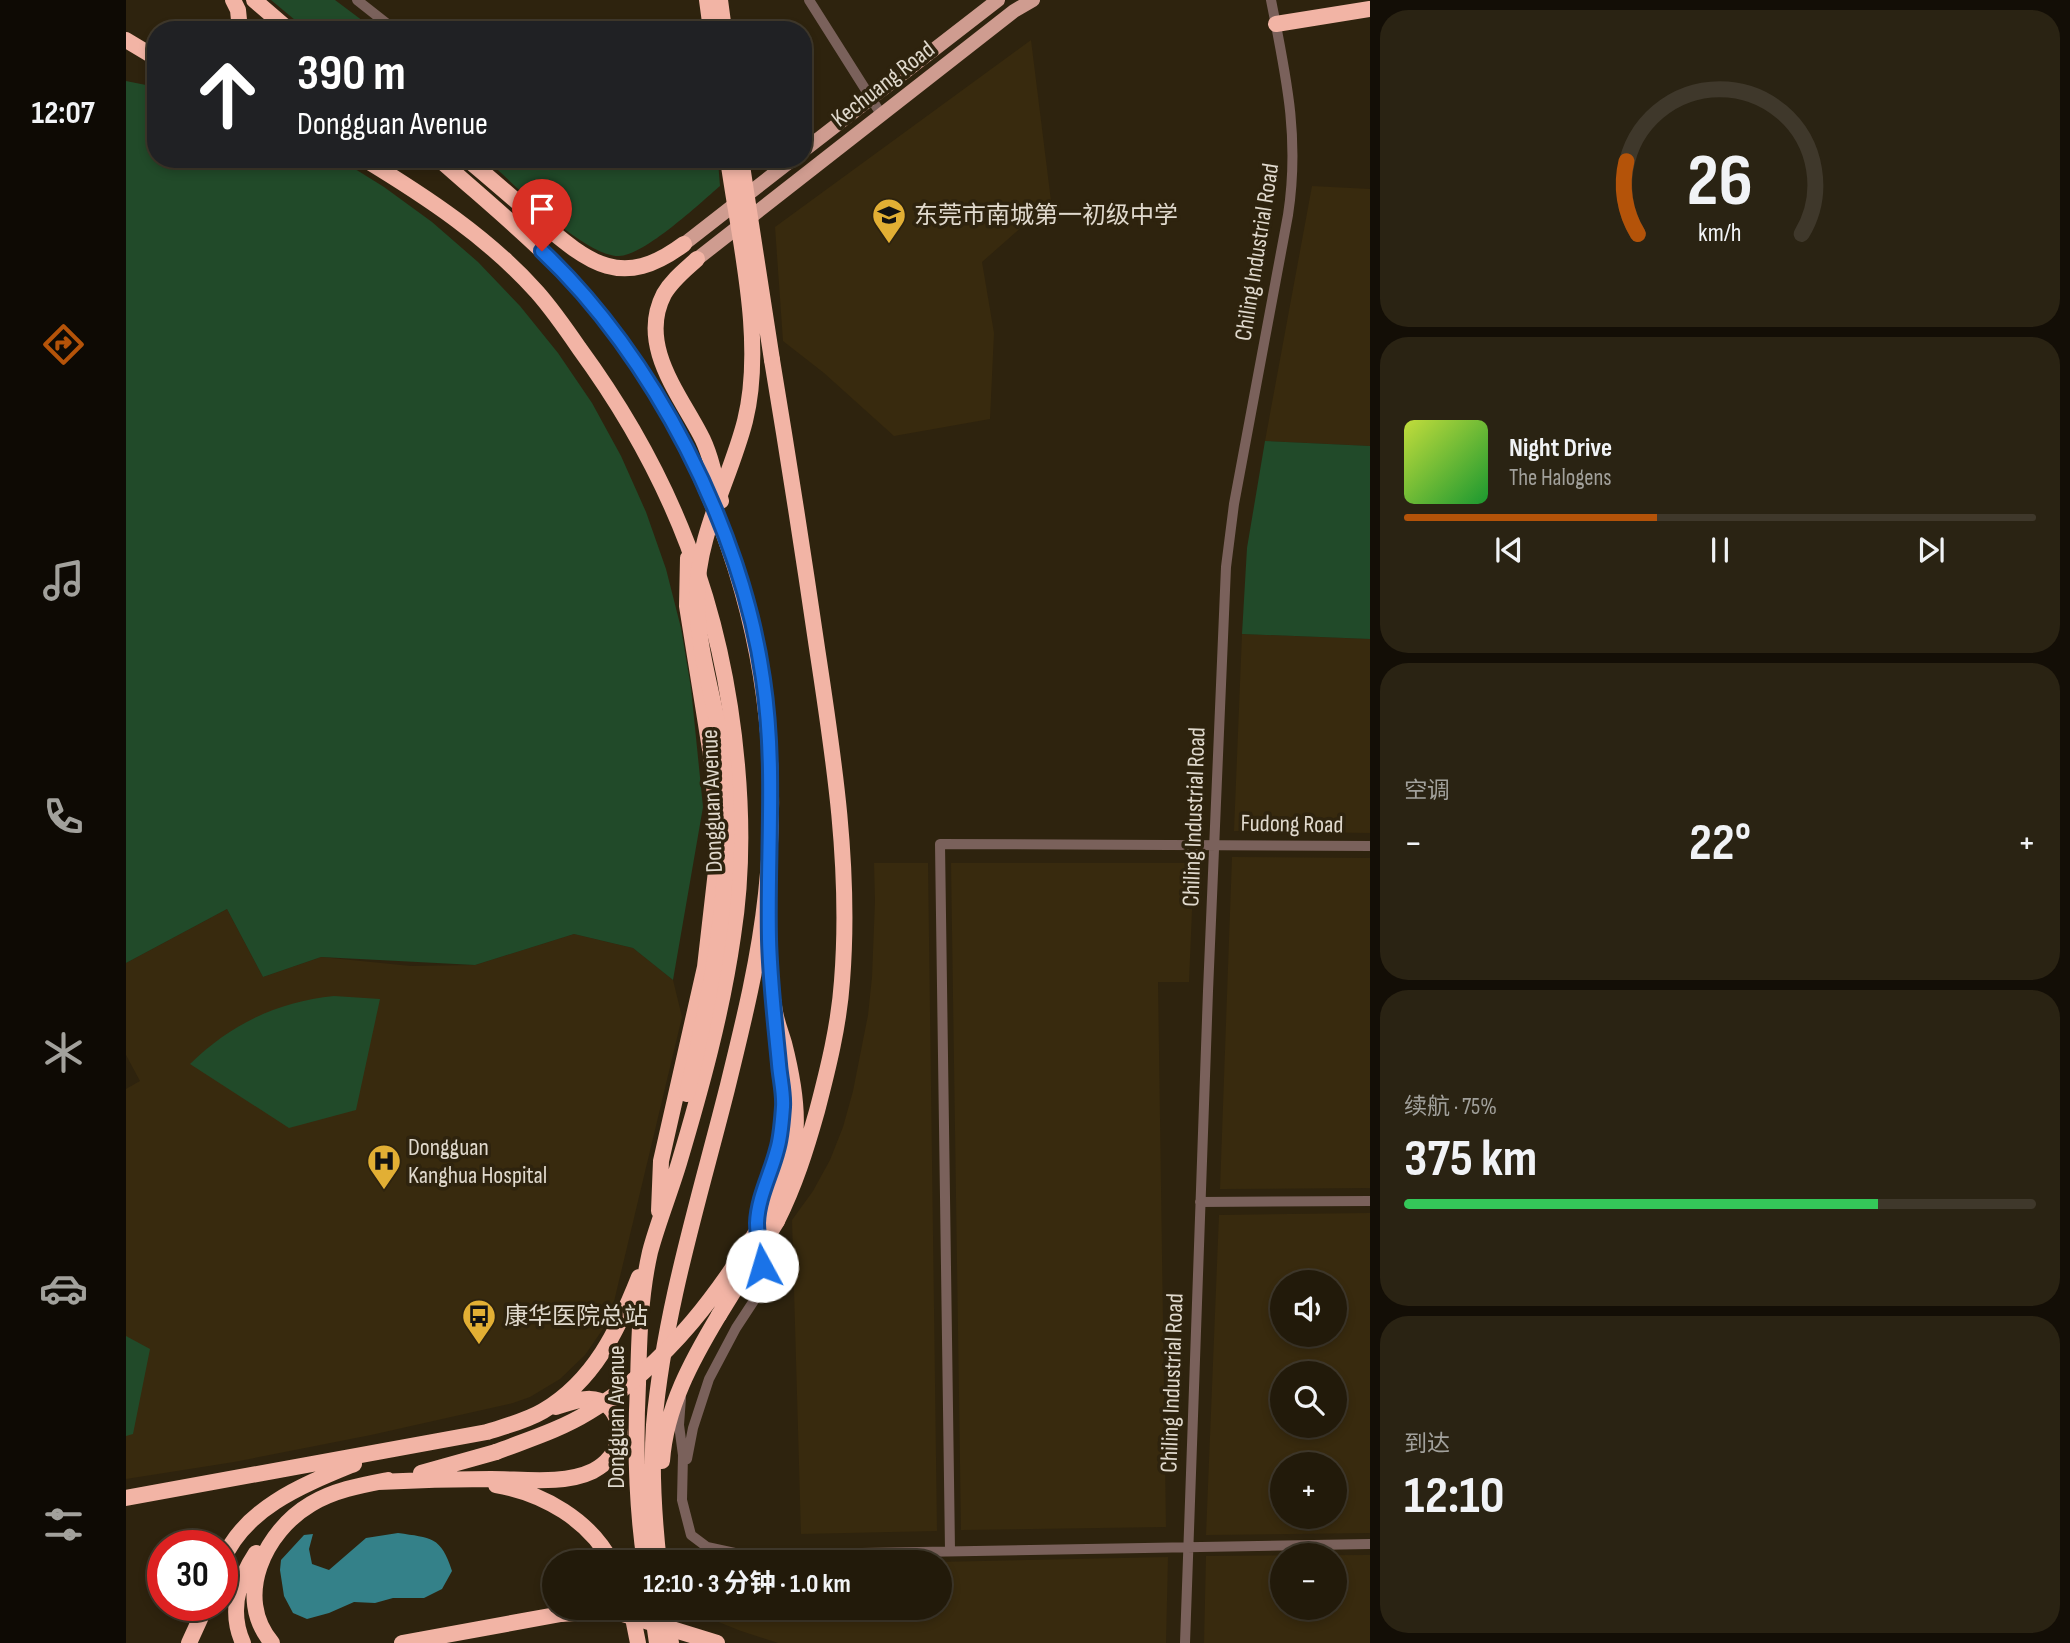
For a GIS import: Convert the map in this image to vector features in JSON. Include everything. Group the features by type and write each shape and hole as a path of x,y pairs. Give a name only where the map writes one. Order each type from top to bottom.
{"highway":[{"path":"233,0 239,21"},
{"path":"254,0 278,21"},
{"path":"707,0 710,21"},
{"path":"720,0 723,21"},
{"path":"1276,24 1370,9"},
{"path":"126,38 147,47"},
{"path":"126,38 147,52"},
{"name":"Dongguan Avenue","path":"378,168 483,242 536,291 592,365 624,413 673,507 707,602 727,682 740,801 740,855 734,935 702,1083 657,1228 642,1301 636,1429 637,1488 644,1550"},
{"name":"Dongguan Avenue","path":"449,168 560,268 604,318 655,394 684,445 730,548 744,593 763,679 769,744 769,858 761,935 751,988 666,1333 654,1428 658,1550"},
{"path":"478,168 563,241 582,256 600,265 618,268 652,264 666,258 684,244"},
{"path":"542,1412 583,1380 608,1346 625,1312 657,1228 713,977 724,901 726,821 721,744 700,633 697,599 699,566 706,536 746,419 753,361 750,314 729,168"},
{"path":"243,1643 235,1610 240,1584 265,1539 294,1515 324,1497 449,1467 496,1452 550,1432 589,1412 626,1386 678,1338 706,1307 794,1187 827,1073 842,982 845,905 843,851 827,710 742,168"},
{"path":"697,259 677,277 664,295 657,314 655,335 665,370 705,447 725,517 730,548"},
{"path":"657,1228 662,1161 703,980 716,871 714,774 687,606 688,545"},
{"path":"656,1533 663,1451 671,1415 696,1353 773,1215 797,1133 792,1076 775,1012 770,972 769,858"},
{"path":"788,1170 814,1119"},
{"path":"126,1498 487,1432 584,1398 598,1398 609,1406 618,1422 620,1436 607,1461 593,1471 577,1476 559,1479 378,1482"},
{"path":"634,1550 633,1463 636,1429"},
{"path":"238,1534 265,1509 297,1490 333,1472 385,1452"},
{"path":"463,1479 507,1487 548,1503 579,1521 605,1550"},
{"path":"271,1643 258,1618 254,1602 255,1582 266,1549 294,1515"},
{"path":"402,1643 561,1614 603,1611 623,1614 718,1643"},
{"path":"633,1620 638,1643"},
{"path":"637,1620 638,1643"},
{"path":"654,1620 657,1643"},
{"path":"667,1620 671,1643"},
{"path":"189,1643 200,1621"}],"main road":[{"name":"Kechuang Road","path":"812,144 998,0"},
{"name":"Kechuang Road","path":"697,259 884,111 1014,11 1033,0"},
{"path":"126,47 147,55"},
{"path":"684,244 781,168"}],"street":[{"path":"346,0 372,21"},
{"path":"357,0 384,21"},
{"path":"809,0 884,111"},
{"path":"817,0 873,97"},
{"name":"Chiling Industrial Road","path":"1185,1643 1214,844 1228,546 1293,178 1292,113 1271,0"},
{"name":"Fudong Road","path":"950,1550 940,844 1370,846"},
{"path":"682,1479 693,1428 709,1378 757,1296 762,1266 757,1222 762,1191 778,1149 783,1105 775,1012"},
{"path":"1200,1202 1370,1201"},
{"path":"683,1381 679,1426 683,1455 682,1500 691,1535 707,1547 721,1550"},
{"path":"950,1550 1370,1544"}],"shaded area":[{"name":"东莞市南城第一初级中学","path":"1031,40 1051,201 982,262 994,333 990,419 894,436 824,373 783,341 775,227"},
{"path":"1312,186 1370,189 1370,446 1265,441"},
{"path":"1242,634 1370,639 1370,833 1234,831"},
{"path":"1232,857 1370,858 1370,1188 1220,1189"},
{"path":"874,863 928,863 937,1531 801,1534 792,1220 813,1191 830,1160 853,1091 868,1015 872,977"},
{"path":"951,863 1194,863 1189,982 1158,982 1166,1527 961,1530"},
{"name":"Dongguan Kanghua Hospital","path":"227,909 263,977 321,957 411,966 475,965 574,934 633,948 673,980 682,1017 612,1310 605,1326 585,1355 560,1379 530,1397 513,1403 234,1462 126,1479 126,1089 140,1081 126,1055 126,963"},
{"path":"1370,1213 1370,1533 1206,1535 1219,1215"},
{"path":"1347,1555 1370,1555 1370,1643 1204,1643 1206,1556 1270,1556 1270,1620 1347,1620"},
{"path":"1168,1557 1166,1643 778,1643 714,1620 952,1620 952,1562"}],"green space":[{"path":"271,0 335,0 363,21 296,21"},
{"path":"126,81 147,85 147,168 353,168 432,222 478,262 520,306 558,353 592,403 621,456 646,512 666,569 681,628 691,688 703,807 673,980 633,948 574,934 475,965 321,957 263,977 227,909 126,963"},
{"path":"496,168 719,168 720,186 657,238 643,247 619,256 587,245 531,201"},
{"path":"1265,441 1370,446 1370,639 1242,634 1247,548"},
{"path":"334,996 380,999 356,1110 289,1128 190,1064 222,1037 256,1017 293,1004"},
{"path":"126,1336 150,1349 133,1434 126,1436"}],"water":[{"path":"398,1533 427,1538 444,1551 452,1571 442,1589 424,1598 393,1598 375,1603 354,1602 307,1619 293,1613 284,1596 281,1560 304,1535 313,1534 309,1549 312,1564 329,1570 366,1538"}],"place":[{"name":"东莞市南城第一初级中学","path":"889,245"},
{"name":"Dongguan Kanghua Hospital","path":"384,1191"},
{"name":"康华医院总站","path":"479,1346"}],"route":[{"path":"542,251 604,318 655,394 684,445 732,553 754,634 763,679 769,744 770,972 783,1105 778,1149 762,1191 757,1222 762,1266"}]}
